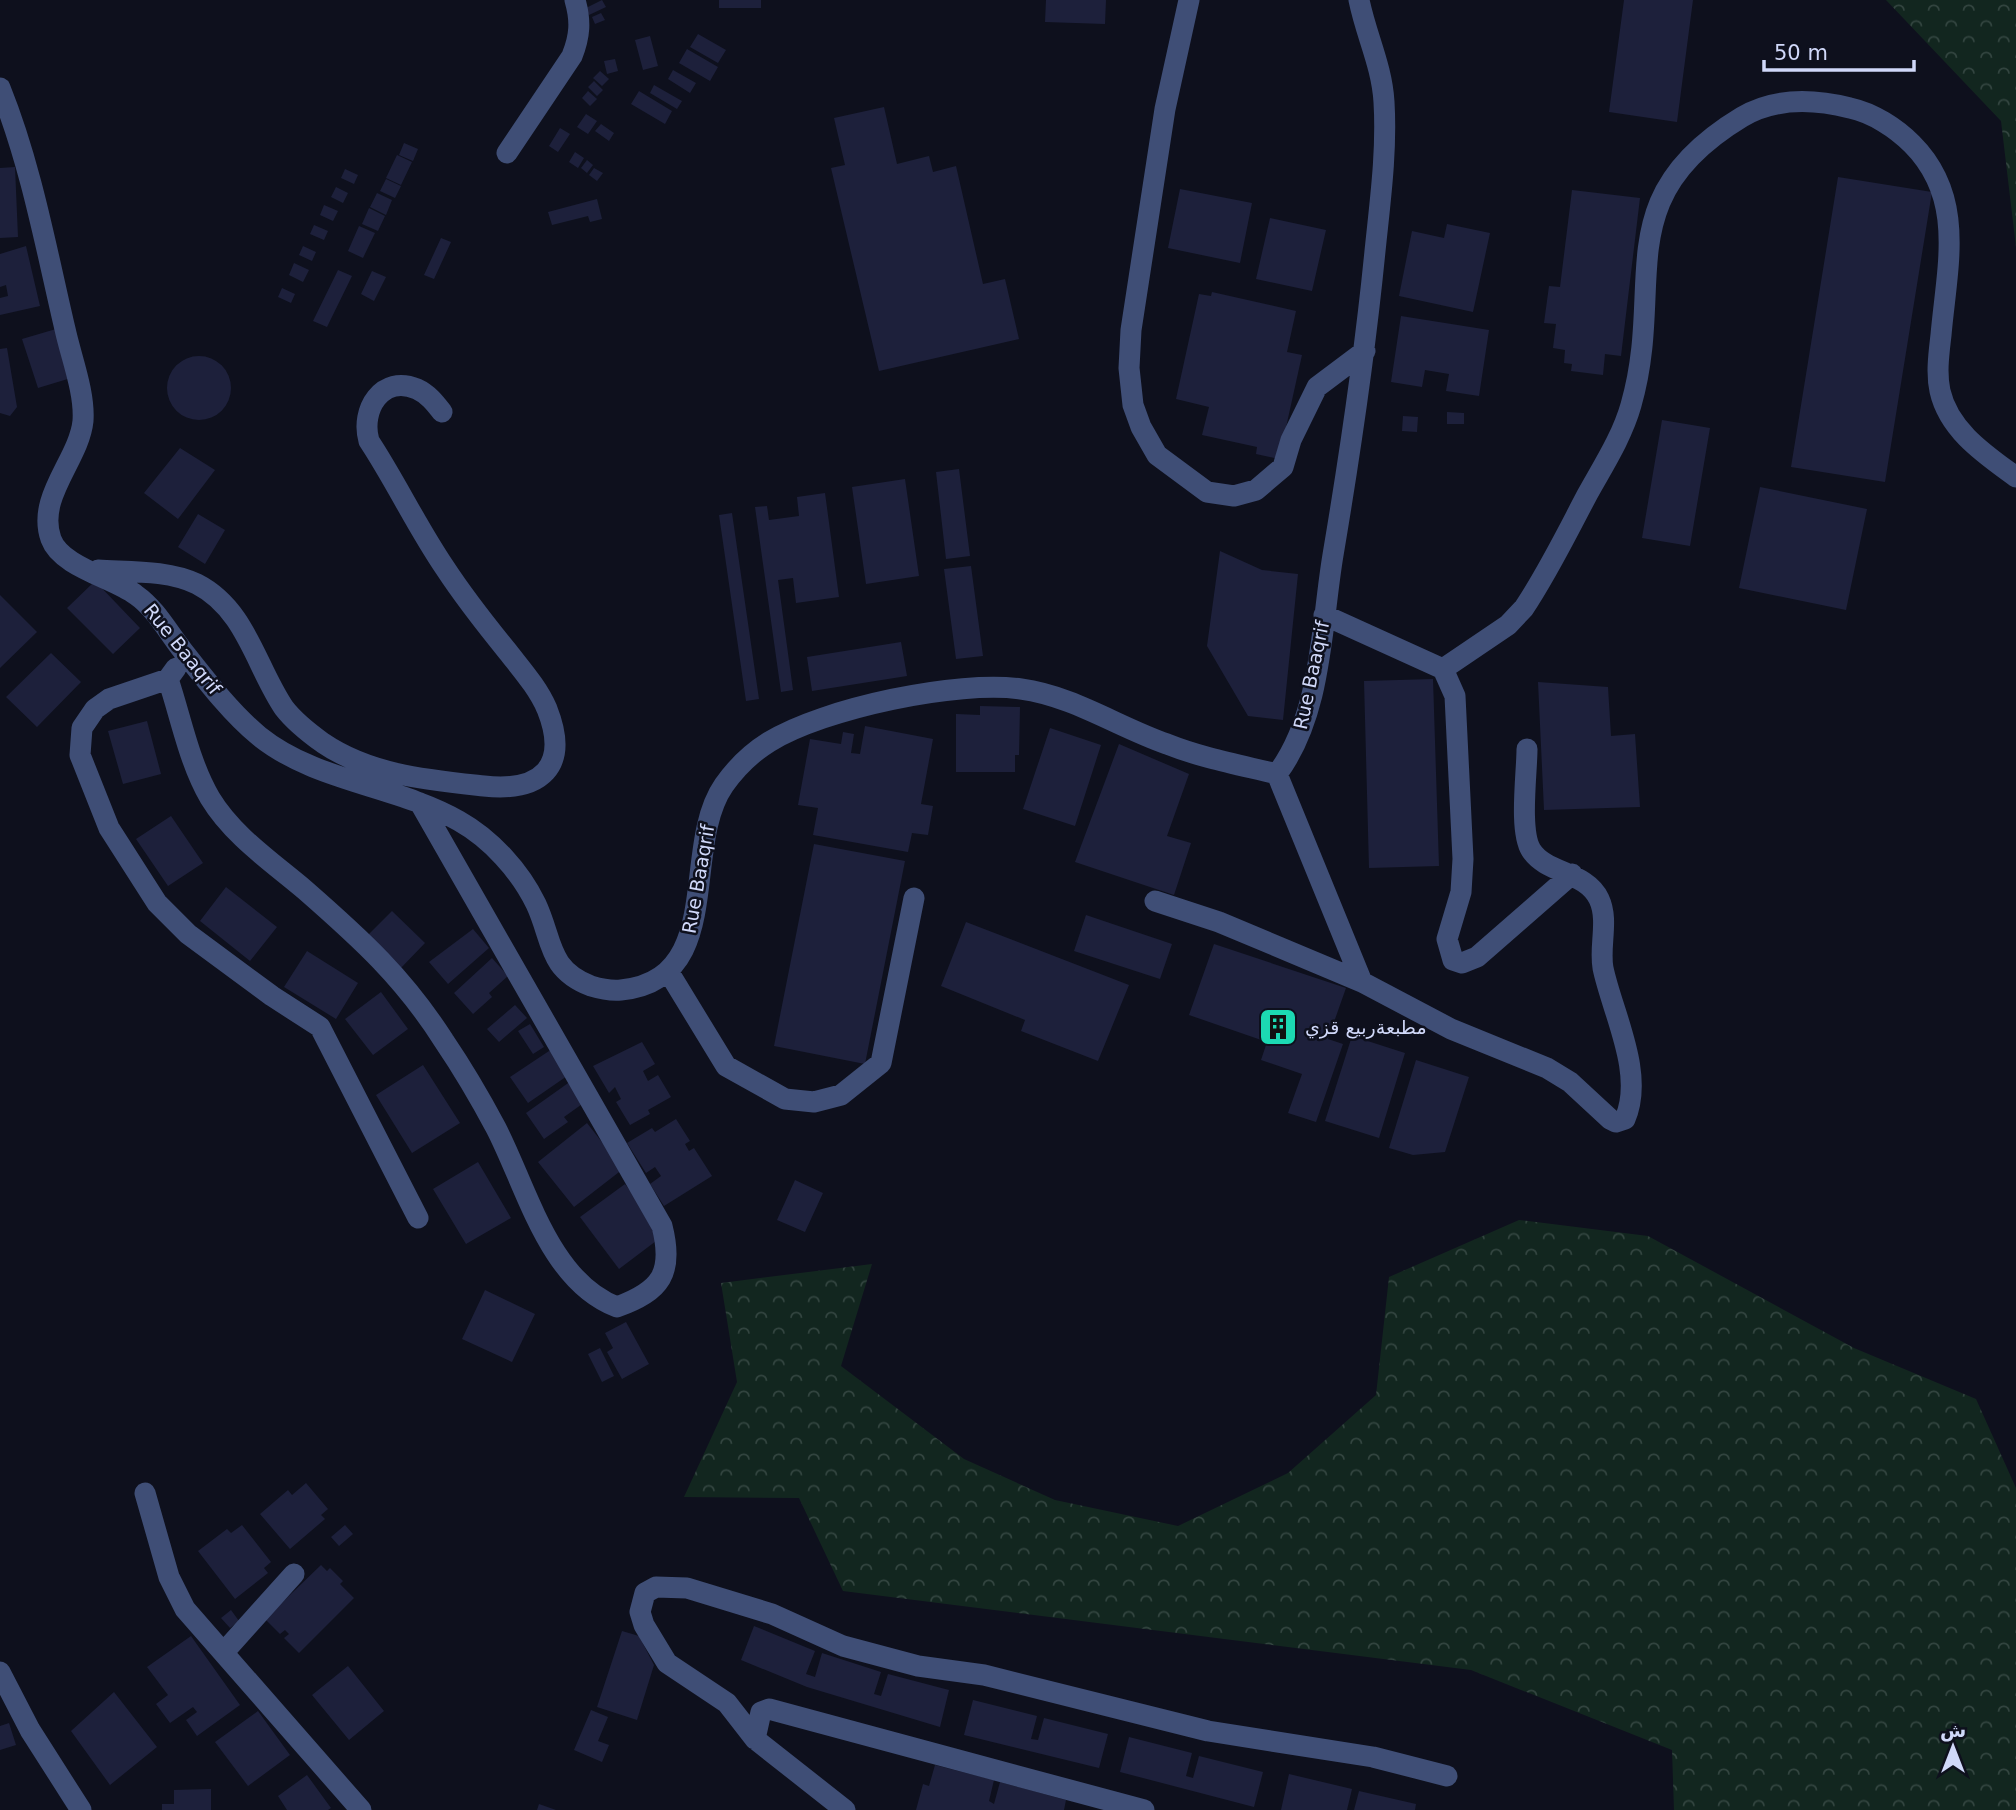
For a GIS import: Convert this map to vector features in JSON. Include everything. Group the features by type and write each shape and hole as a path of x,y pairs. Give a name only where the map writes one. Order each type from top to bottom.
{"street":[{"path":"507,153 572,56 580,31 575,0"},
{"path":"1189,0 1168,96 1131,330 1129,368 1133,405 1141,427 1157,455 1206,492 1234,496 1256,490 1283,467 1291,440 1317,387 1365,351"},
{"name":"Rue Baaqrif","path":"0,88 28,172 83,417 52,500 49,534 54,547 86,569 139,596 186,655 257,735 283,753 317,769 420,803 459,821 502,855 536,904 561,968 578,981 602,990 621,990 656,980 667,971 691,935 703,838 708,817 723,786 745,761 771,740 817,722 878,703 936,691 1021,689 1066,700 1165,744 1277,774 1291,756 1301,728 1320,651 1365,351 1384,160 1384,102 1375,47 1359,0"},
{"path":"1443,669 1508,625 1524,608 1625,424 1636,381 1649,238 1660,197 1692,156 1743,117 1769,104 1832,103 1862,110 1902,133 1929,161 1943,188 1950,221 1938,365 1940,391 1950,416 1965,437 2016,477"},
{"path":"86,569 172,576 197,584 214,596 248,638 285,709 311,735 339,754 371,768 407,776 504,788 525,786 541,777 550,766 554,752 547,709 530,680 444,566 369,441 365,429 369,406 381,393 401,386 415,388 429,397 442,412"},
{"path":"1324,615 1443,669 1455,696 1462,846 1461,892 1447,939 1453,960 1462,962 1477,957 1572,874"},
{"path":"186,655 168,679 109,699 95,709 82,728 80,755 109,828 157,903 188,934 250,981 320,1027 418,1218"},
{"path":"168,679 194,766 211,800 238,833 350,930 406,985 468,1078 556,1254 570,1274 598,1300 617,1307 634,1301 660,1283 666,1271 667,1246 662,1226 420,803"},
{"path":"1155,901 1219,922 1362,982 1451,1029 1548,1068 1570,1082 1609,1119 1621,1121 1625,1119 1629,1106 1629,1059 1603,965 1602,910 1594,891 1572,874 1539,858 1531,849 1525,821 1527,749"},
{"path":"1277,774 1362,982"},
{"path":"667,971 726,1066 785,1099 814,1102 841,1095 881,1063 914,898"},
{"path":"145,1493 169,1577 185,1609 361,1810"},
{"path":"223,1652 294,1574"},
{"path":"845,1810 755,1738 727,1703 667,1663 644,1625 640,1612 645,1593 652,1589 687,1588 772,1614 843,1646 918,1667 984,1675 1068,1693 1208,1731 1373,1757 1447,1776"},
{"path":"0,1672 30,1730 81,1810"},
{"path":"755,1738 758,1717 761,1712 769,1709 1087,1802 1144,1810"}],"green space":[{"path":"1886,0 2016,0 2016,247 2001,121"},
{"path":"1519,1220 1648,1236 1854,1348 1976,1399 2016,1488 2016,1810 1674,1810 1672,1750 1471,1670 843,1591 799,1498 684,1497 737,1382 721,1283 872,1264 841,1366 964,1459 1055,1500 1178,1526 1288,1473 1376,1395 1389,1277"}],"building":[{"path":"602,0 606,7 589,15 586,8"},
{"path":"719,0 761,0 761,8 719,8"},
{"path":"1046,0 1106,0 1105,24 1045,22"},
{"path":"1624,0 1693,0 1677,122 1609,112"},
{"path":"601,13 605,20 595,24 592,17"},
{"path":"698,34 726,50 718,63 690,47"},
{"path":"650,36 658,66 643,70 635,40"},
{"path":"687,49 718,67 710,81 679,63"},
{"path":"615,59 618,71 607,74 604,61"},
{"path":"673,70 696,83 690,93 668,79"},
{"path":"600,71 609,79 602,86 593,78"},
{"path":"594,81 603,90 597,96 588,87"},
{"path":"654,85 682,101 677,109 650,93"},
{"path":"588,91 597,99 590,106 582,98"},
{"path":"639,91 672,111 665,124 631,104"},
{"path":"884,107 897,164 929,156 933,172 956,166 983,284 1005,279 1019,339 879,371 831,168 845,165 834,118"},
{"path":"586,114 597,121 588,134 577,127"},
{"path":"601,124 614,133 609,141 595,131"},
{"path":"560,128 570,134 558,152 549,146"},
{"path":"404,143 418,149 413,161 399,155"},
{"path":"575,152 584,158 578,168 569,162"},
{"path":"397,155 412,162 401,185 386,178"},
{"path":"587,160 593,165 587,173 581,168"},
{"path":"15,167 18,237 0,238 0,168"},
{"path":"594,168 603,173 597,181 589,175"},
{"path":"345,169 358,175 354,184 341,178"},
{"path":"1838,177 1932,192 1885,482 1791,467"},
{"path":"386,179 401,186 395,198 380,191"},
{"path":"336,187 348,193 343,203 331,197"},
{"path":"1180,189 1252,203 1240,263 1168,248"},
{"path":"1572,190 1640,198 1621,356 1605,354 1603,375 1571,371 1572,364 1564,363 1565,350 1553,348 1556,324 1544,323 1549,286 1560,287"},
{"path":"377,193 392,200 386,215 370,207"},
{"path":"597,199 602,219 590,222 588,216 552,225 548,212"},
{"path":"324,205 338,211 333,221 320,215"},
{"path":"369,208 385,216 378,231 362,224"},
{"path":"1270,218 1326,230 1312,291 1256,279"},
{"path":"1447,224 1490,233 1473,312 1399,296 1412,231 1444,238"},
{"path":"314,225 328,231 324,240 310,234"},
{"path":"359,226 375,233 363,258 348,251"},
{"path":"441,238 451,242 434,279 424,275"},
{"path":"26,246 40,306 0,315 0,298 8,296 6,285 0,287 0,254"},
{"path":"303,246 316,252 312,261 299,255"},
{"path":"294,263 309,270 303,282 289,275"},
{"path":"338,270 352,276 327,327 313,321"},
{"path":"372,271 386,277 374,301 361,294"},
{"path":"282,288 295,294 291,303 278,297"},
{"path":"1212,292 1296,311 1287,352 1302,355 1279,459 1256,454 1257,447 1202,435 1209,407 1176,399 1199,294 1211,296"},
{"path":"1401,316 1489,330 1479,396 1446,391 1449,374 1425,370 1422,387 1391,382"},
{"path":"56,329 71,378 38,388 22,339"},
{"path":"7,348 17,407 10,416 0,413 0,349"},
{"path":"199,356 211,358 222,365 229,376 229,400 222,411 211,418 199,420 187,418 176,411 169,400 167,388 169,376 176,365 187,358"},
{"path":"1447,412 1464,413 1464,424 1447,424"},
{"path":"1403,416 1418,417 1417,432 1402,431"},
{"path":"1662,420 1710,428 1690,546 1642,538"},
{"path":"180,448 215,470 178,519 144,493"},
{"path":"959,469 970,556 946,559 936,472"},
{"path":"905,479 919,576 866,584 852,487"},
{"path":"1760,487 1867,509 1846,610 1739,588"},
{"path":"825,493 839,597 796,603 793,578 778,580 793,690 781,692 755,507 767,506 769,520 799,516 797,497"},
{"path":"732,513 759,699 746,701 719,515"},
{"path":"198,514 225,530 205,564 178,547"},
{"path":"1220,551 1262,570 1298,574 1283,720 1248,716 1207,646"},
{"path":"971,566 983,656 956,659 944,569"},
{"path":"95,581 140,628 113,654 67,608"},
{"path":"0,595 37,632 0,668"},
{"path":"901,642 907,676 812,691 807,657"},
{"path":"51,653 81,682 37,727 6,697"},
{"path":"1433,679 1439,866 1369,868 1364,681"},
{"path":"1538,682 1608,687 1611,736 1635,734 1640,807 1544,810"},
{"path":"980,706 1020,707 1019,755 1015,755 1015,772 956,772 956,714 980,715"},
{"path":"147,721 161,774 123,784 108,731"},
{"path":"865,726 933,739 921,804 933,806 928,835 912,833 908,852 813,835 818,808 798,805 810,739 841,744 843,732 854,734 851,753 860,754"},
{"path":"1050,728 1101,745 1075,826 1023,809"},
{"path":"1119,744 1189,774 1167,836 1191,843 1174,895 1075,862"},
{"path":"171,816 203,863 168,886 136,839"},
{"path":"814,844 905,861 865,1064 774,1046"},
{"path":"226,887 277,927 250,961 200,921"},
{"path":"392,911 425,943 399,970 365,938"},
{"path":"1086,915 1172,944 1160,979 1074,951"},
{"path":"966,922 1129,985 1098,1061 1021,1031 1025,1020 941,986"},
{"path":"473,929 489,948 448,984 429,962"},
{"name":"مطبعةربيع قزي","path":"1214,944 1346,988 1328,1039 1343,1044 1316,1122 1288,1113 1302,1074 1261,1060 1267,1042 1189,1015"},
{"path":"307,951 358,983 336,1019 284,987"},
{"path":"492,958 508,976 489,993 492,997 473,1014 454,993"},
{"path":"381,992 408,1029 373,1055 345,1019"},
{"path":"515,1005 527,1018 499,1042 487,1029"},
{"path":"530,1024 544,1047 533,1054 518,1031"},
{"path":"1352,1036 1405,1053 1379,1138 1325,1121"},
{"path":"642,1042 655,1064 643,1071 648,1081 658,1075 671,1097 648,1110 650,1114 630,1125 616,1102 621,1099 615,1087 609,1093 593,1066"},
{"path":"552,1049 570,1074 528,1103 510,1077"},
{"path":"1416,1060 1469,1077 1445,1152 1413,1155 1389,1148"},
{"path":"423,1065 460,1123 412,1153 376,1095"},
{"path":"571,1081 585,1102 564,1117 568,1122 544,1139 526,1113"},
{"path":"676,1119 690,1141 685,1144 689,1151 694,1148 712,1176 664,1206 650,1184 661,1176 655,1167 646,1173 627,1143 652,1128 655,1132"},
{"path":"587,1123 623,1169 574,1207 538,1162"},
{"path":"478,1162 511,1218 466,1244 433,1189"},
{"path":"795,1180 823,1193 805,1232 777,1220"},
{"path":"625,1184 664,1235 619,1269 580,1217"},
{"path":"485,1290 535,1314 512,1362 462,1339"},
{"path":"626,1322 649,1364 622,1379 607,1352 613,1348 605,1333"},
{"path":"600,1348 614,1376 602,1382 588,1354"},
{"path":"306,1483 328,1509 321,1515 325,1519 290,1549 260,1514 288,1490 292,1495"},
{"path":"242,1525 271,1562 264,1568 268,1573 235,1599 198,1551 227,1529 231,1533"},
{"path":"345,1525 353,1534 339,1546 331,1537"},
{"path":"321,1565 327,1571 330,1568 343,1581 340,1584 354,1598 299,1653 284,1638 289,1634 285,1630 280,1634 265,1619"},
{"path":"231,1610 239,1621 230,1628 221,1618"},
{"path":"754,1626 815,1651 806,1674 815,1677 822,1653 881,1672 874,1694 881,1696 888,1674 949,1690 940,1727 807,1687 741,1660"},
{"path":"622,1631 639,1636 654,1665 637,1720 597,1707"},
{"path":"191,1636 240,1705 197,1736 186,1720 197,1712 193,1707 170,1723 156,1704 168,1695 147,1667"},
{"path":"348,1666 384,1711 349,1740 312,1695"},
{"path":"114,1692 157,1747 110,1785 71,1731"},
{"path":"973,1700 1037,1716 1031,1739 1038,1740 1044,1718 1108,1734 1099,1768 964,1735"},
{"path":"591,1710 608,1717 598,1741 609,1745 602,1762 574,1750"},
{"path":"258,1711 290,1755 248,1786 215,1742"},
{"path":"9,1723 16,1745 0,1750 0,1726"},
{"path":"1129,1737 1192,1753 1186,1776 1193,1778 1199,1756 1263,1772 1254,1807 1120,1772"},
{"path":"935,1765 994,1780 989,1801 994,1804 1000,1782 1066,1800 1064,1810 916,1810 923,1784 929,1786"},
{"path":"1289,1774 1352,1789 1347,1810 1281,1810"},
{"path":"307,1775 331,1808 328,1810 287,1810 278,1796"},
{"path":"211,1789 211,1810 162,1810 162,1804 174,1804 174,1790"},
{"path":"1359,1791 1416,1804 1415,1810 1354,1810"},
{"path":"539,1804 556,1810 537,1810"}],"place":[{"name":"مطبعةربيع قزي","path":"1278,1027"}]}
